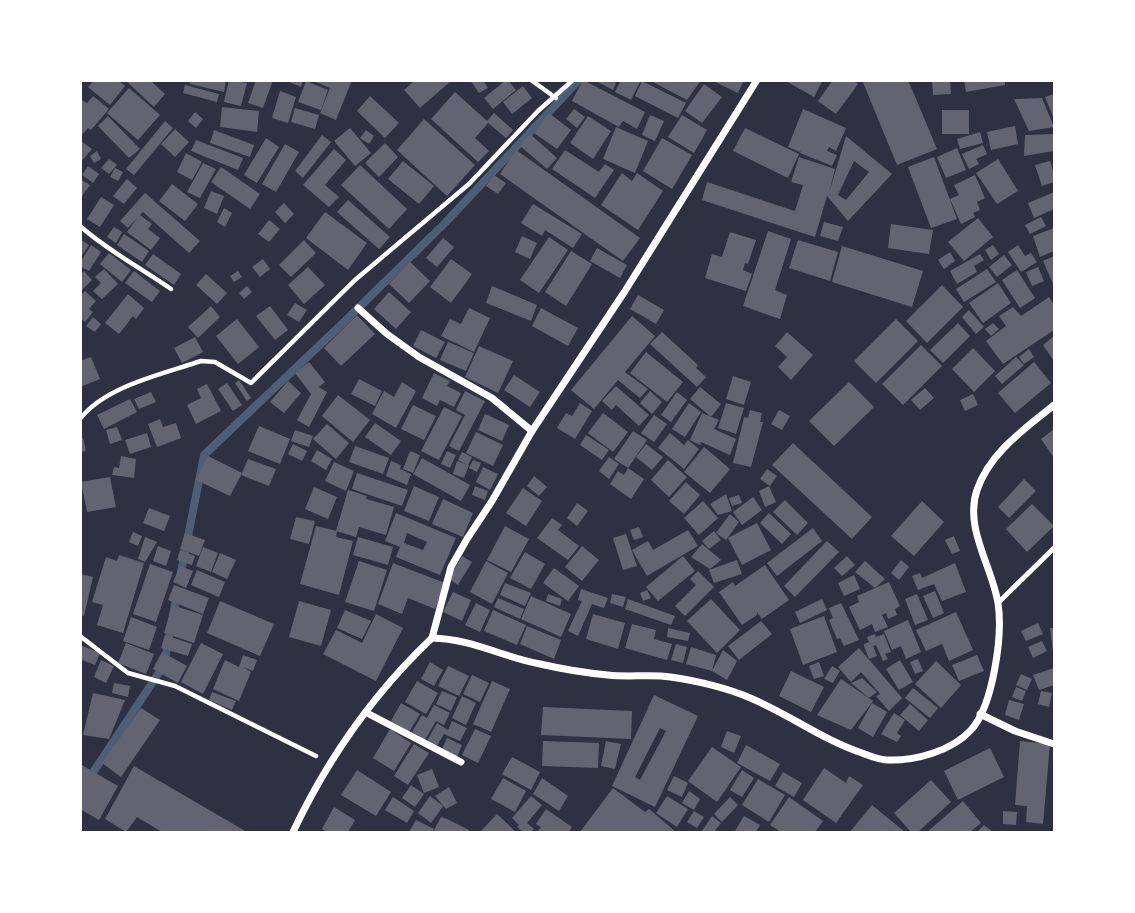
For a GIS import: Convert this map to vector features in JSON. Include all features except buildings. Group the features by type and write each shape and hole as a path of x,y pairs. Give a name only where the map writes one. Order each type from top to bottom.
{"street":[{"path":"293,832 330,762 404,665 432,638 450,567 532,431 757,80"},
{"path":"358,308 419,357 492,398 532,431"},
{"path":"432,638 465,641 537,664 610,676 661,676 743,695 848,748 885,761 920,758 954,742 971,730 990,688 997,654 998,603 984,563 973,514 977,491 989,465 998,455 1016,436 1055,405"},
{"path":"367,713 461,762"},
{"path":"980,714 1015,731 1055,744"}],"lane":[{"path":"998,603 1055,548"}],"path":[{"path":"531,80 556,98"},
{"path":"80,419 89,408 107,395 201,361 215,362 251,383 355,280 469,184 538,111 556,98 573,80"},
{"path":"80,226 103,246 133,262 171,289"},
{"path":"80,636 128,674 175,686 330,762"}],"waterway":[{"path":"180,577 204,455 445,223 579,80"},
{"path":"88,780 164,665 177,593"}]}
